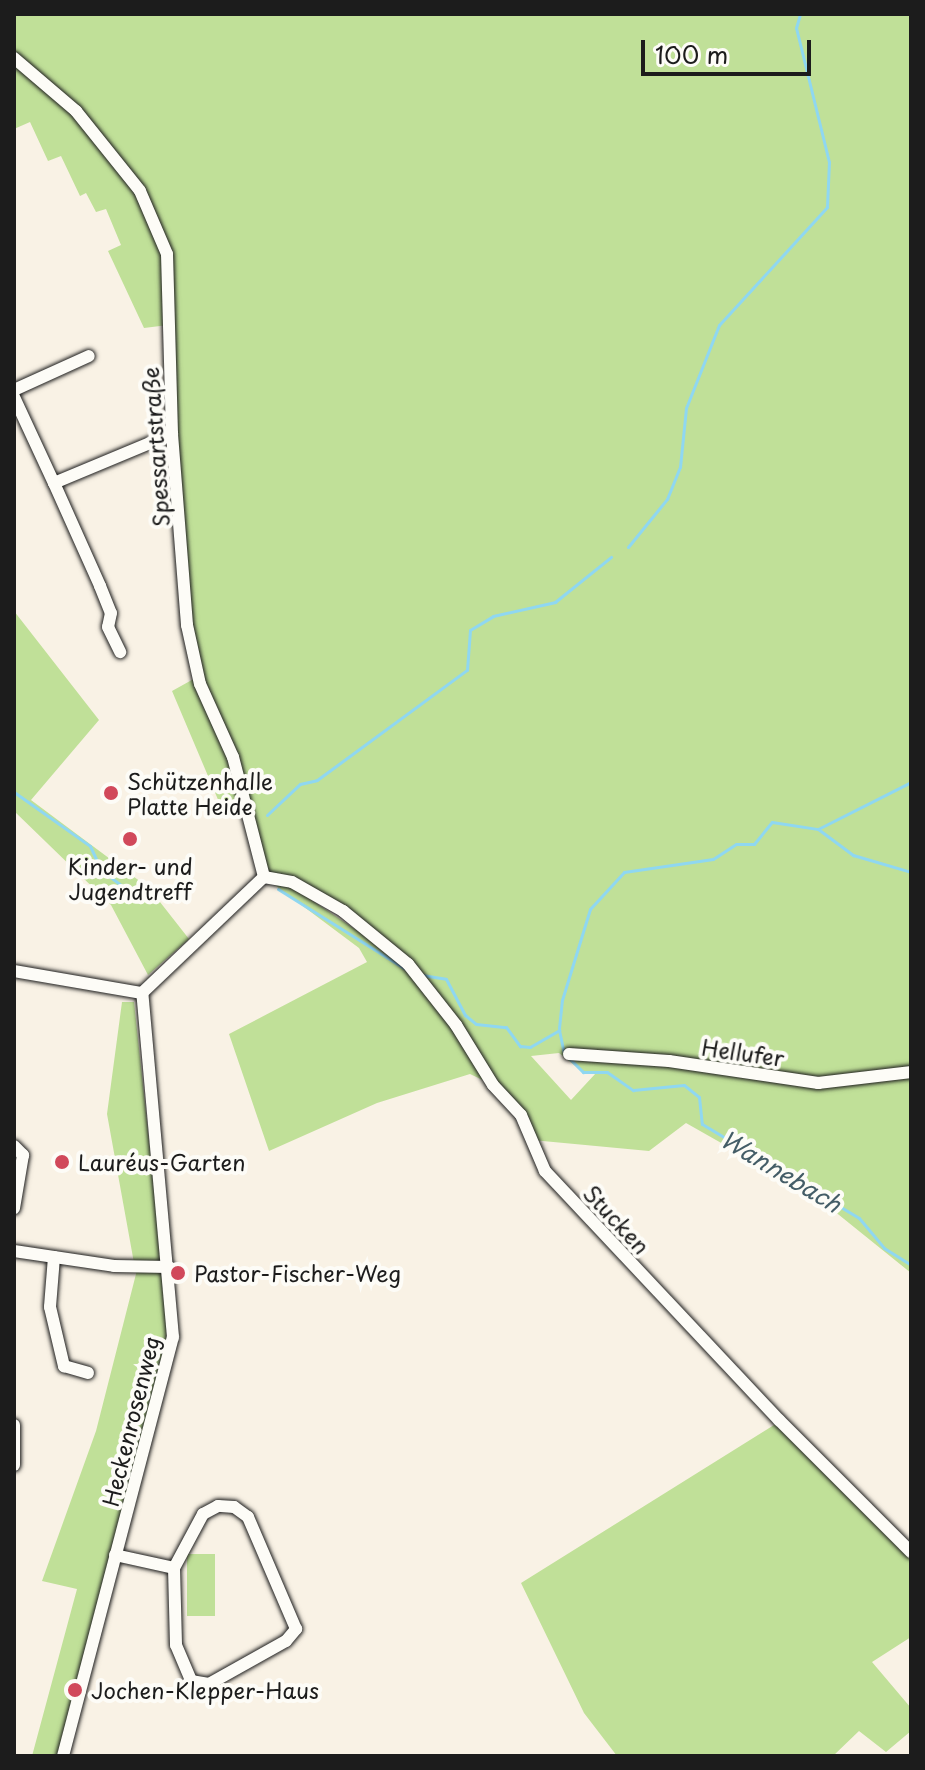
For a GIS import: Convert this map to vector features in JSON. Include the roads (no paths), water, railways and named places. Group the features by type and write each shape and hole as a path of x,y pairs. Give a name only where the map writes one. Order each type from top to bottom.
{"street":[{"name":"Spessartstraße","path":"14,58 76,111 140,191 167,254 172,434 187,625 200,684 233,757 264,877"},
{"path":"14,390 89,356"},
{"path":"14,397 106,599 111,613 108,627 120,652"},
{"path":"54,483 172,434"},
{"path":"14,971 142,993 264,877"},
{"name":"Stucken","path":"264,877 292,882 343,911 408,964 456,1025 493,1085 521,1115 545,1171 779,1420 911,1552"},
{"name":"Heckenrosenweg","path":"63,1756 171,1355 169,1267 142,993"},
{"name":"Hellufer","path":"569,1054 669,1061 818,1083 911,1072"},
{"path":"14,1146 23,1155 14,1208"},
{"path":"14,1251 114,1266 169,1267"},
{"path":"54,1257 50,1307 64,1366 88,1373"},
{"path":"14,1425 14,1465"},
{"path":"218,1506 234,1507 248,1517 296,1629 286,1641 209,1684 191,1681 176,1645 174,1568 203,1514 218,1506"},
{"path":"115,1555 174,1568"}],"waterway":[{"path":"628,547 667,499 680,467 686,408 719,325 827,207 829,162 796,28 800,14"},
{"path":"267,815 300,784 317,780 467,670 470,630 493,616 555,602 611,557"},
{"path":"818,829 911,782"},
{"name":"Wannebach","path":"14,792 90,846 101,870 126,889"},
{"path":"559,1028 562,1000 590,909 624,872 713,859 736,844 754,844 772,822 818,829 853,855 911,872"},
{"name":"Wannebach","path":"278,889 404,968"},
{"name":"Wannebach","path":"422,975 446,979 465,1015 476,1024 506,1027 520,1046 530,1047 559,1030 564,1053"},
{"name":"Wannebach","path":"569,1058 583,1072 607,1072 633,1090 684,1085 699,1097 702,1124 859,1218 884,1248 911,1265"}],"place":[{"name":"Schützenhalle Platte Heide","path":"111,793"},
{"name":"Kinder- und Jugendtreff","path":"130,839"},
{"name":"Lauréus-Garten","path":"62,1162"},
{"name":"Pastor-Fischer-Weg","path":"178,1273"},
{"name":"Jochen-Klepper-Haus","path":"75,1690"}]}
